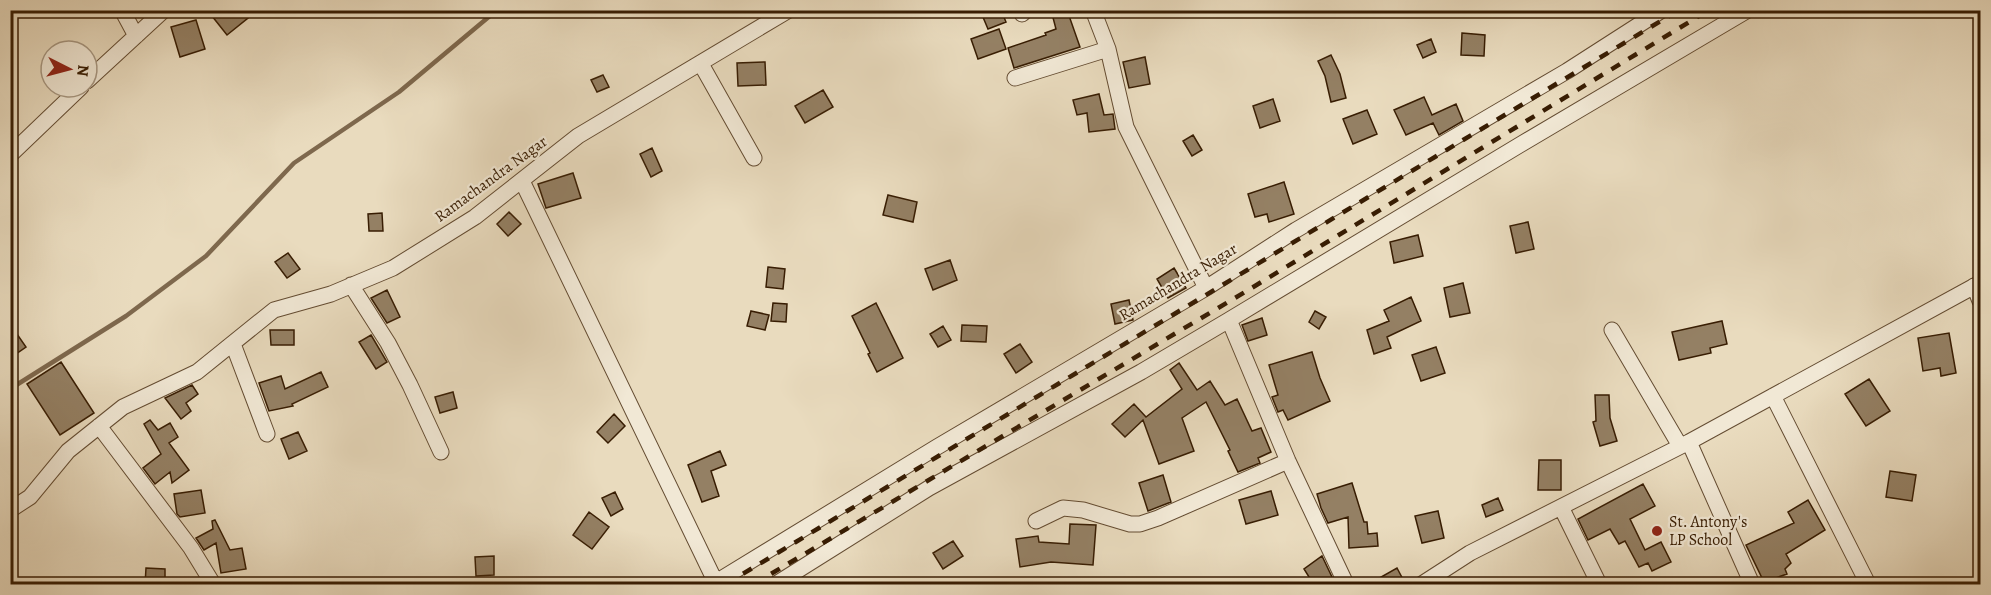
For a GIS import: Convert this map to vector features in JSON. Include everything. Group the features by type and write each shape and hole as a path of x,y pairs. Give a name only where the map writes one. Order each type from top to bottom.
{"street":[{"path":"122,10 136,36"},
{"path":"99,70 164,10"},
{"name":"Ramachandra Nagar","path":"10,510 30,497 68,451 123,406 197,372 274,310 331,294 393,268 475,218 578,136 789,10"},
{"path":"1093,10 1108,48 1126,127 1206,288"},
{"name":"Ramachandra Nagar","path":"715,584 937,447 1206,288 1296,230 1557,77 1662,10"},
{"path":"776,585 929,488 1141,372 1748,10"},
{"path":"1015,78 1108,48"},
{"path":"701,64 754,158"},
{"path":"10,155 68,99"},
{"path":"522,181 715,584"},
{"path":"351,285 388,343 441,452"},
{"path":"1422,585 1470,553 1978,290"},
{"path":"1229,320 1288,461 1346,585"},
{"path":"1612,330 1684,444 1752,585"},
{"path":"233,344 267,434"},
{"path":"1773,396 1868,585"},
{"path":"99,426 184,539 213,585"},
{"path":"1035,521 1063,508 1083,510 1130,524 1140,524 1288,461"},
{"path":"1561,507 1599,585"}],"building":[{"path":"219,10 242,10 248,18 227,35 212,16"},
{"path":"980,10 1001,10 1006,22 988,29"},
{"path":"1051,10 1067,10 1080,47 1014,68 1008,48 1046,35 1045,33 1056,29"},
{"path":"196,20 205,49 180,57 171,27"},
{"path":"999,29 1006,49 978,59 971,39"},
{"path":"1462,33 1485,35 1484,56 1461,55"},
{"path":"1431,39 1436,52 1423,58 1417,45"},
{"path":"1331,55 1340,74 1346,98 1331,102 1325,76 1318,61"},
{"path":"1145,57 1150,84 1129,88 1123,62"},
{"path":"765,62 766,85 738,86 737,63"},
{"path":"603,75 609,87 597,92 591,80"},
{"path":"823,90 833,107 805,123 795,106"},
{"path":"1099,94 1104,115 1113,114 1115,129 1089,132 1087,113 1077,115 1073,100"},
{"path":"1424,97 1432,115 1456,104 1463,121 1439,135 1433,123 1406,135 1394,110"},
{"path":"1273,99 1280,121 1260,128 1253,106"},
{"path":"1367,110 1377,134 1353,144 1343,119"},
{"path":"1193,135 1202,150 1192,156 1183,141"},
{"path":"652,148 662,171 651,177 640,154"},
{"path":"573,173 581,198 546,208 538,184"},
{"path":"1284,182 1294,214 1269,222 1267,214 1255,217 1248,194"},
{"path":"888,195 917,202 913,222 883,215"},
{"path":"509,212 521,224 508,236 497,224"},
{"path":"382,213 383,231 369,231 368,214"},
{"path":"1528,222 1534,249 1516,253 1510,226"},
{"path":"1418,235 1423,256 1394,263 1390,242"},
{"path":"288,253 300,269 287,278 275,262"},
{"path":"950,260 957,280 933,290 925,269"},
{"path":"768,267 785,269 783,289 766,287"},
{"path":"1174,268 1186,288 1168,298 1157,279"},
{"path":"1463,283 1470,313 1450,317 1444,288"},
{"path":"387,290 400,317 387,323 371,298"},
{"path":"1411,297 1421,321 1387,337 1391,348 1374,354 1367,330 1389,321 1384,310"},
{"path":"1129,300 1133,320 1115,324 1111,304"},
{"path":"773,303 787,304 786,322 771,321"},
{"path":"876,303 903,358 877,372 852,316"},
{"path":"751,311 769,315 765,330 747,326"},
{"path":"1315,311 1326,317 1319,329 1309,322"},
{"path":"1262,318 1267,335 1248,341 1242,325"},
{"path":"1722,321 1727,344 1710,348 1711,353 1679,360 1672,332"},
{"path":"10,324 26,347 10,358"},
{"path":"962,325 987,326 986,342 961,341"},
{"path":"943,326 951,340 938,347 930,334"},
{"path":"270,330 294,330 294,345 271,345"},
{"path":"1949,333 1956,373 1941,376 1940,368 1923,371 1918,338"},
{"path":"371,335 387,362 376,369 359,342"},
{"path":"1020,344 1032,362 1016,373 1004,354"},
{"path":"1436,347 1445,373 1421,381 1412,355"},
{"path":"1312,352 1330,401 1288,420 1283,410 1278,412 1272,397 1278,395 1269,365"},
{"path":"61,362 94,413 60,435 27,384"},
{"path":"1179,363 1197,390 1210,381 1225,405 1237,399 1252,431 1261,428 1271,452 1258,458 1260,463 1238,472 1228,451 1230,450 1206,402 1182,418 1194,451 1159,464 1143,420 1125,437 1112,424 1134,404 1146,417 1182,389 1170,370"},
{"path":"321,372 328,387 292,404 293,406 269,411 259,383 281,376 285,389"},
{"path":"1869,379 1890,411 1866,426 1845,394"},
{"path":"192,385 198,394 186,403 191,411 181,419 165,398"},
{"path":"453,392 457,408 440,413 435,397"},
{"path":"1595,395 1609,395 1610,418 1617,441 1600,446 1593,422 1596,421"},
{"path":"614,414 625,426 608,443 597,432"},
{"path":"150,420 158,430 170,423 178,437 169,443 189,470 172,483 170,472 155,484 143,468 161,454 144,424"},
{"path":"298,432 307,451 289,459 281,439"},
{"path":"720,451 726,465 711,471 719,496 702,502 688,465"},
{"path":"1539,460 1561,460 1561,490 1538,490"},
{"path":"1890,471 1916,475 1912,501 1886,497"},
{"path":"1163,475 1171,502 1148,511 1139,483"},
{"path":"1352,483 1364,522 1367,522 1368,534 1377,533 1378,546 1349,548 1348,517 1328,523 1321,508 1317,494"},
{"name":"St. Antony's LP School","path":"1643,484 1655,506 1630,519 1645,550 1661,542 1671,562 1652,571 1648,563 1639,567 1625,541 1619,544 1610,529 1588,540 1578,519"},
{"path":"201,490 205,513 180,517 177,514 174,494"},
{"path":"1271,491 1278,515 1246,524 1239,500"},
{"path":"615,492 623,509 611,516 602,498"},
{"path":"1498,498 1503,510 1486,517 1482,505"},
{"path":"1808,500 1825,530 1786,554 1791,563 1785,569 1787,574 1764,582 1746,545 1794,523 1788,512"},
{"path":"1438,511 1444,538 1422,543 1415,516"},
{"path":"589,512 609,527 592,549 573,535"},
{"path":"215,520 230,550 242,548 246,569 221,573 216,543 204,550 196,538 213,529 212,521"},
{"path":"1070,524 1096,525 1093,565 1051,562 1020,567 1016,539 1038,536 1039,542 1069,544"},
{"path":"953,541 963,556 943,569 933,553"},
{"path":"494,556 494,575 476,576 475,557"},
{"path":"1322,556 1332,577 1321,585 1314,585 1304,569"},
{"path":"146,568 165,569 165,585 145,585"},
{"path":"1397,568 1406,585 1367,585"}],"waterway":[{"path":"10,389 126,316 206,256 294,163 399,92 497,10"}],"railway":[{"path":"726,584 1679,10"},
{"path":"754,584 1245,292 1709,10"}],"place":[{"name":"St. Antony's LP School","path":"1657,531"}]}
